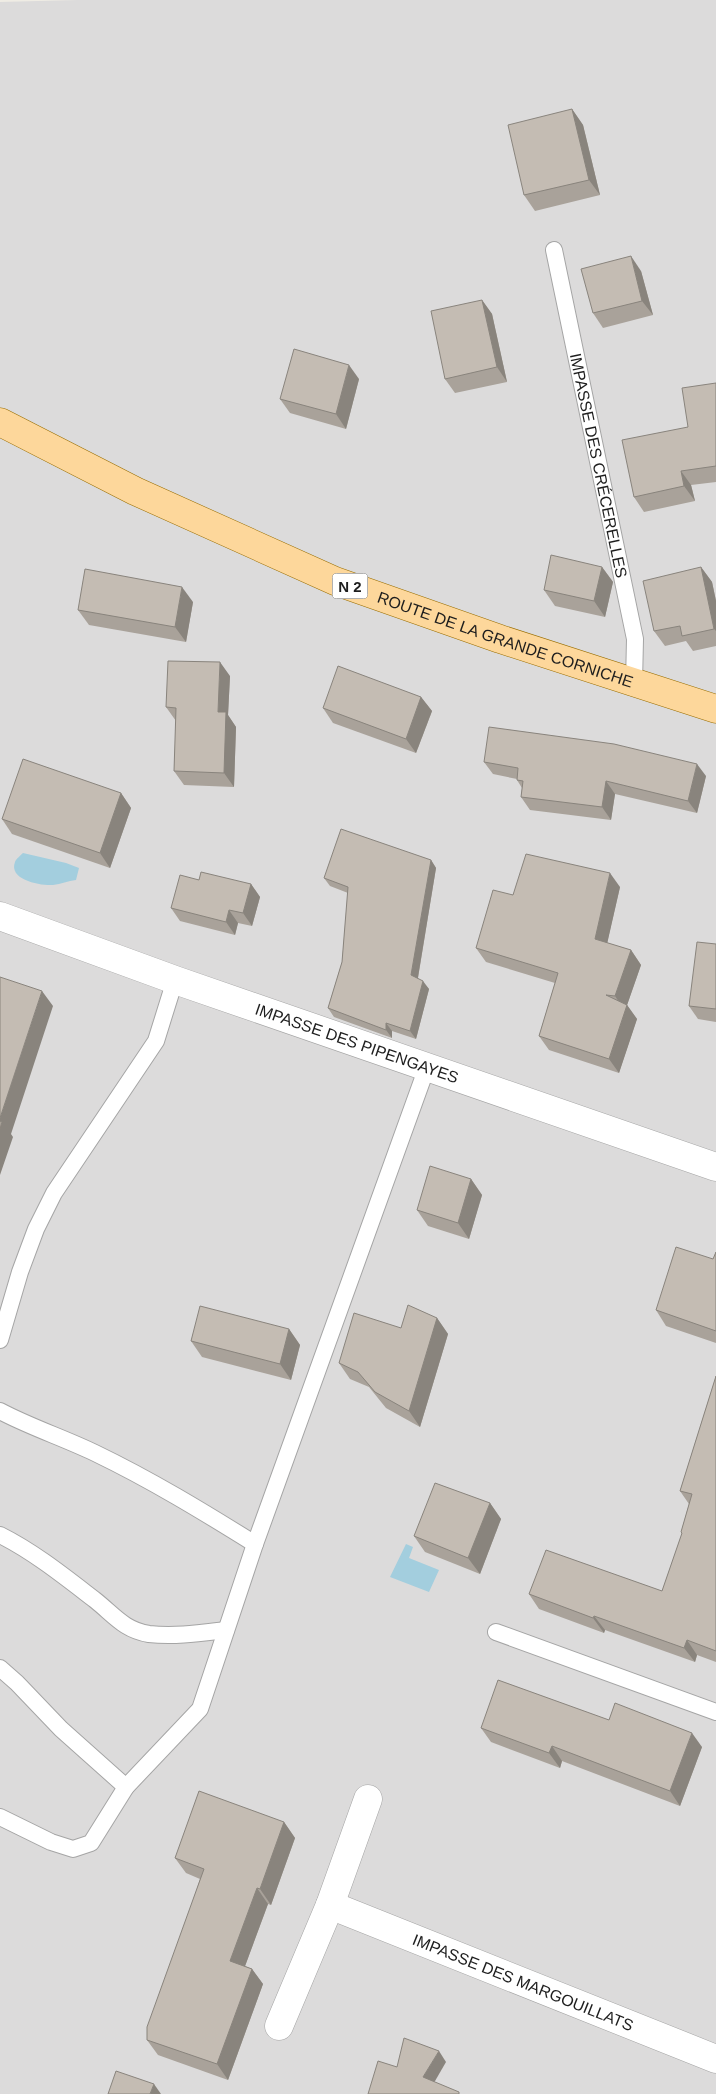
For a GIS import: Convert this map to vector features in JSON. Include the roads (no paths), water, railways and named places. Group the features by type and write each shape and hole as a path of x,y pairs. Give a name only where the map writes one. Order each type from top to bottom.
{"main road":[{"name":"ROUTE DE LA GRANDE CORNICHE","path":"0,422 135,491 335,580 500,639 716,709"}],"street":[{"name":"IMPASSE DES PIPENGAYES","path":"0,916 175,980 716,1167"},
{"path":"279,2026 330,1905 368,1800"},
{"name":"IMPASSE DES MARGOUILLATS","path":"330,1905 716,2059"}],"lane":[{"name":"IMPASSE DES CRÉCERELLES","path":"554,250 635,639 634,683"},
{"path":"0,1340 23,1263 36,1229 54,1193 156,1041 175,980"},
{"path":"0,1817 50,1842 73,1849 91,1843 126,1787 200,1709 255,1544 427,1067"},
{"path":"0,1411 20,1422 94,1452 174,1493 255,1544"},
{"path":"0,1535 50,1567 97,1602 123,1625 148,1634 175,1635 226,1630"},
{"path":"496,1632 716,1712"},
{"path":"0,1668 61,1729 126,1787"}],"water":[{"path":"23,853 79,868 76,880 53,885 27,881 16,873 14,868 16,861"},
{"path":"406,1544 413,1547 409,1558 439,1570 429,1592 390,1577"}]}
